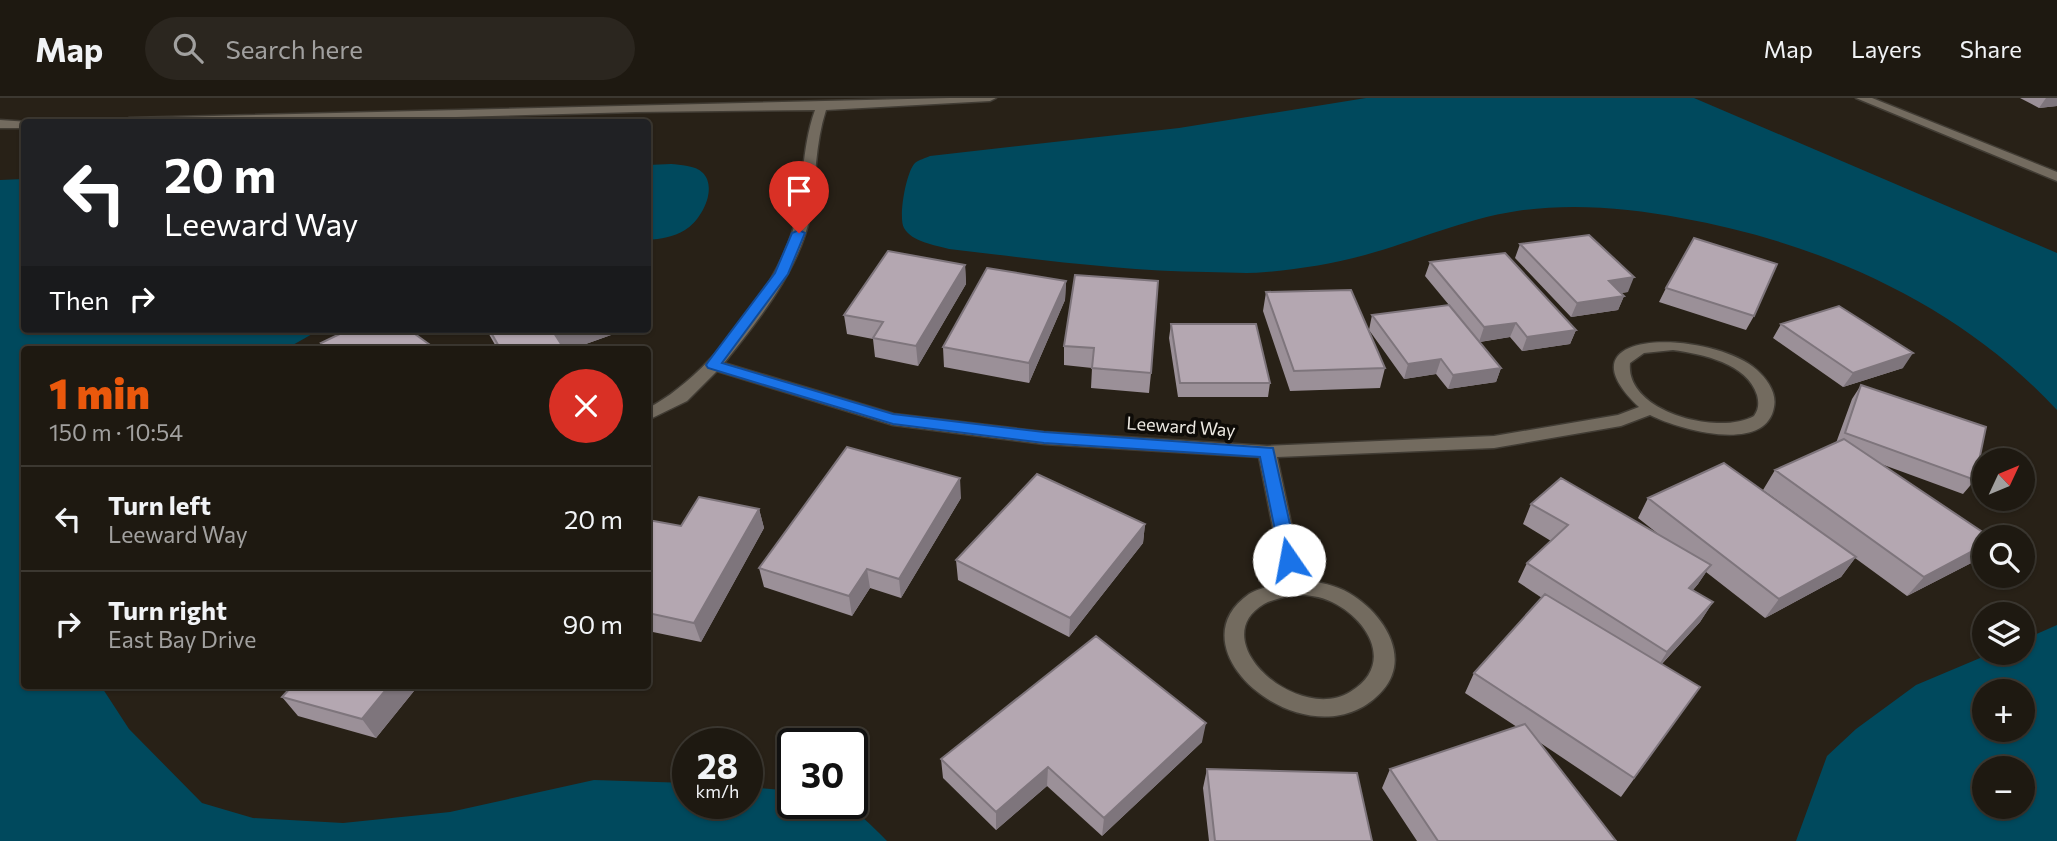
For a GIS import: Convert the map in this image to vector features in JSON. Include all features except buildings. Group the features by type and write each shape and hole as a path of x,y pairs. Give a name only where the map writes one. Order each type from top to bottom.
{"street":[{"path":"329,119 636,108 887,105 990,98"},
{"path":"1862,98 2057,177"},
{"path":"651,413 682,397 713,365 782,274 794,244 805,202 814,125 822,105"},
{"path":"0,124 21,124"},
{"path":"1649,345 1690,346 1722,357 1749,374 1762,387 1767,401 1765,413 1756,423 1740,429 1696,427 1672,420 1651,409 1624,383 1621,370 1625,359 1634,351 1649,345"},
{"name":"Leeward Way","path":"713,365 893,419 1044,438 1267,452 1494,442 1621,420 1651,409"},
{"path":"1267,452 1295,587"},
{"path":"1295,587 1318,589 1340,597 1360,610 1375,625 1384,644 1386,663 1380,680 1367,695 1347,704 1324,708 1298,705 1255,681 1241,663 1234,645 1234,626 1242,610 1255,597 1274,590 1295,587"}],"water":[{"path":"1366,98 1694,98 2057,253 2057,410 2018,372 1977,339 1932,309 1885,284 1836,262 1785,244 1733,229 1661,214 1579,207 1517,211 1478,219 1328,264 1252,273 1110,267 949,249 912,237 902,223 904,195 912,168 916,162 930,156 1179,128"},
{"path":"671,164 700,170 709,187 706,204 691,226 676,234 651,240 651,165"},
{"path":"21,179 21,333 314,333 291,346 21,346 21,689 103,689 129,729 202,803 253,818 343,823 450,812 594,780 672,782 672,819 763,819 763,788 777,790 777,819 864,819 887,841 0,841 0,180"},
{"path":"2057,625 2057,841 1796,841 1827,756 1856,729 1916,685 1972,661 1972,665 2035,665 2035,635"}],"route":[{"path":"799,233 782,274 713,365 893,419 1044,438 1267,452 1289,560"}]}
